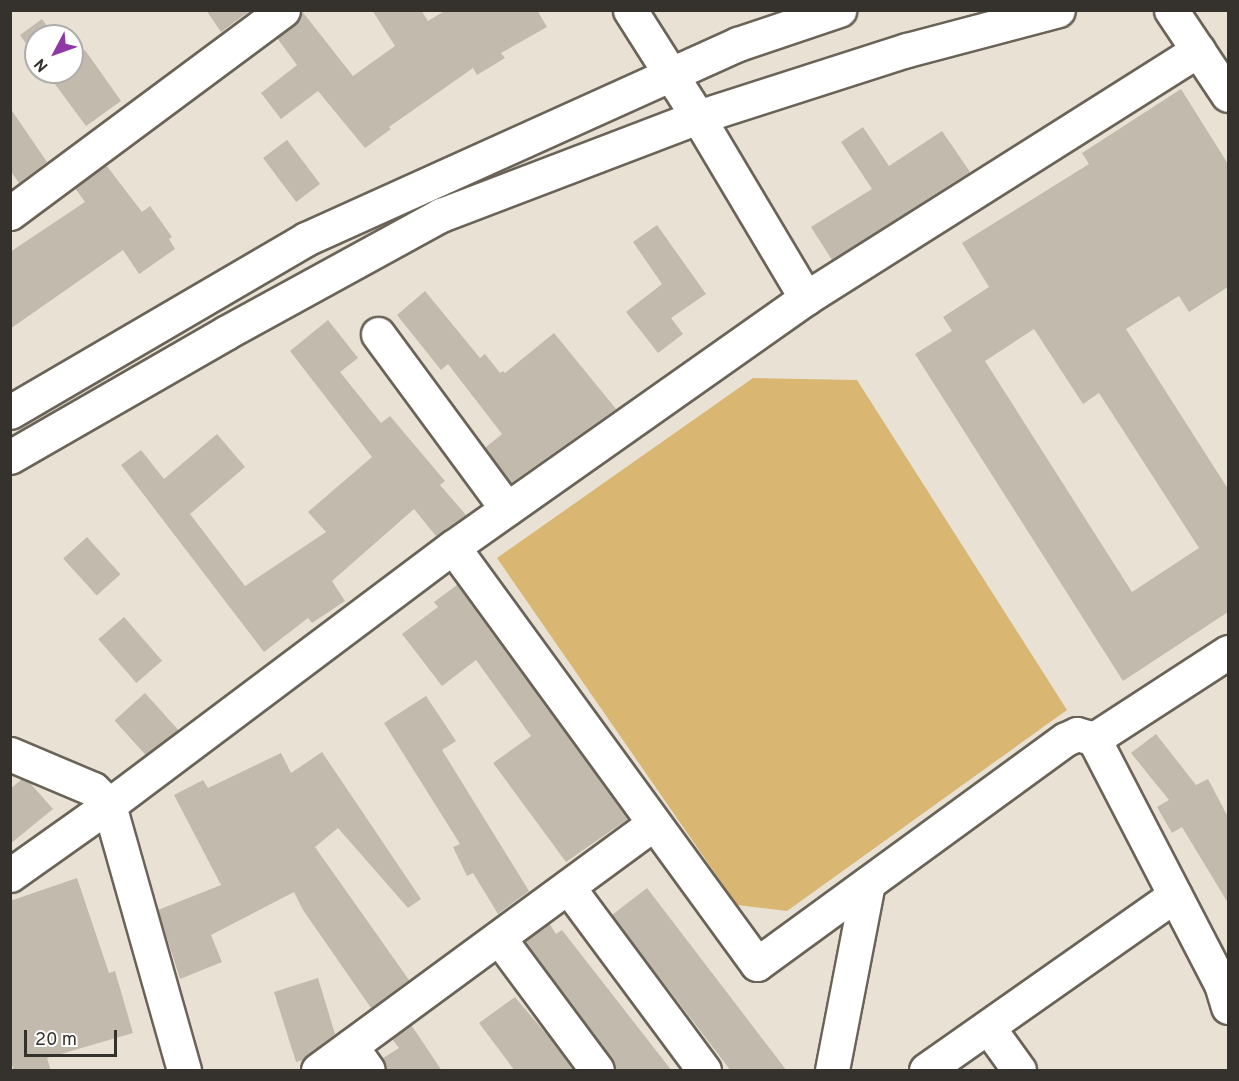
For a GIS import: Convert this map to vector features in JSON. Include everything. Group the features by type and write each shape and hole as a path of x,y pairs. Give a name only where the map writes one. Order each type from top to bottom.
{"street":[{"path":"10,213 283,10"},
{"path":"630,10 698,117 806,298"},
{"path":"10,412 306,239 738,44 839,10"},
{"path":"10,457 227,332 441,215 698,117 907,50 1058,10"},
{"path":"1171,10 1228,95"},
{"path":"10,875 109,805 453,547 806,298 1198,50"},
{"path":"378,334 507,509"},
{"path":"453,547 757,964 1066,739 1077,734 1094,739 1226,990"},
{"path":"1094,739 1228,652"},
{"path":"10,754 93,789 109,805 184,1071"},
{"path":"318,1071 359,1059 498,938 653,824"},
{"path":"832,1071 868,883"},
{"path":"568,887 704,1071"},
{"path":"926,1071 1175,896"},
{"path":"498,938 597,1071"},
{"path":"988,1027 1019,1071"}],"shaded area":[{"path":"753,378 857,380 1067,710 787,911 737,905 497,558"}],"building":[{"path":"206,10 251,10 221,32"},
{"path":"301,10 353,76 395,46 372,10 421,10 428,21 446,10 537,10 547,27 501,53 505,58 477,75 473,68 389,127 391,129 365,148 318,91 281,119 261,93 297,65 277,38 295,25"},
{"path":"42,19 46,24 35,24"},
{"path":"84,51 121,101 86,126 55,84 84,84"},
{"path":"1181,89 1228,164 1228,287 1189,312 1179,296 1126,329 1228,489 1228,612 1123,681 915,354 952,331 943,317 989,287 962,243 1089,164 1082,153","holes":["1034,329 1083,404 1099,393 1199,548 1132,592 985,361"]},
{"path":"10,108 47,162 19,183 10,170"},
{"path":"863,127 889,166 942,131 970,172 832,260 811,227 872,189 841,142"},
{"path":"287,140 320,184 296,202 263,158"},
{"path":"106,165 142,212 150,206 172,237 169,239 175,249 139,274 123,250 10,329 10,252 85,202 75,188"},
{"path":"657,225 706,294 671,318 683,334 658,353 626,312 662,284 633,242"},
{"path":"425,291 480,358 485,354 500,373 503,371 505,373 554,333 616,409 511,483 485,448 502,434 448,364 441,370 397,315"},
{"path":"328,320 358,358 340,372 381,423 390,416 445,481 440,485 466,515 436,536 414,509 332,581 345,601 312,623 308,618 264,652 121,465 141,450 164,479 217,434 245,467 190,514 245,586 326,532 308,512 372,457 290,351"},
{"path":"87,537 120,574 97,596 63,558"},
{"path":"457,585 628,819 566,862 493,763 531,736 476,660 442,686 402,634 438,607 434,602"},
{"path":"124,617 162,661 136,683 98,639"},
{"path":"145,693 178,730 148,758 115,720"},
{"path":"426,696 456,741 442,750 529,891 498,914 473,873 467,876 453,847 460,844 384,723"},
{"path":"1156,734 1196,785 1208,779 1228,817 1228,903 1182,827 1172,833 1157,807 1169,800 1131,753"},
{"path":"322,752 421,899 408,908 338,828 315,847 409,980 371,1008 303,910 294,892 211,935 222,962 180,979 158,910 221,885 174,795 203,780 208,788 281,753 291,773"},
{"path":"22,779 30,783 53,809 10,844 10,789"},
{"path":"77,878 109,973 115,971 133,1033 47,1058 51,1071 14,1071 10,1058 10,901"},
{"path":"647,888 787,1071 731,1071 626,934 612,915"},
{"path":"549,923 556,934 562,930 672,1071 615,1071 612,1059 525,941"},
{"path":"318,978 335,1034 303,1060 296,1062 274,992"},
{"path":"515,997 574,1071 515,1071 479,1023"},
{"path":"411,1025 442,1071 386,1071 383,1058 399,1048 392,1039"}]}
